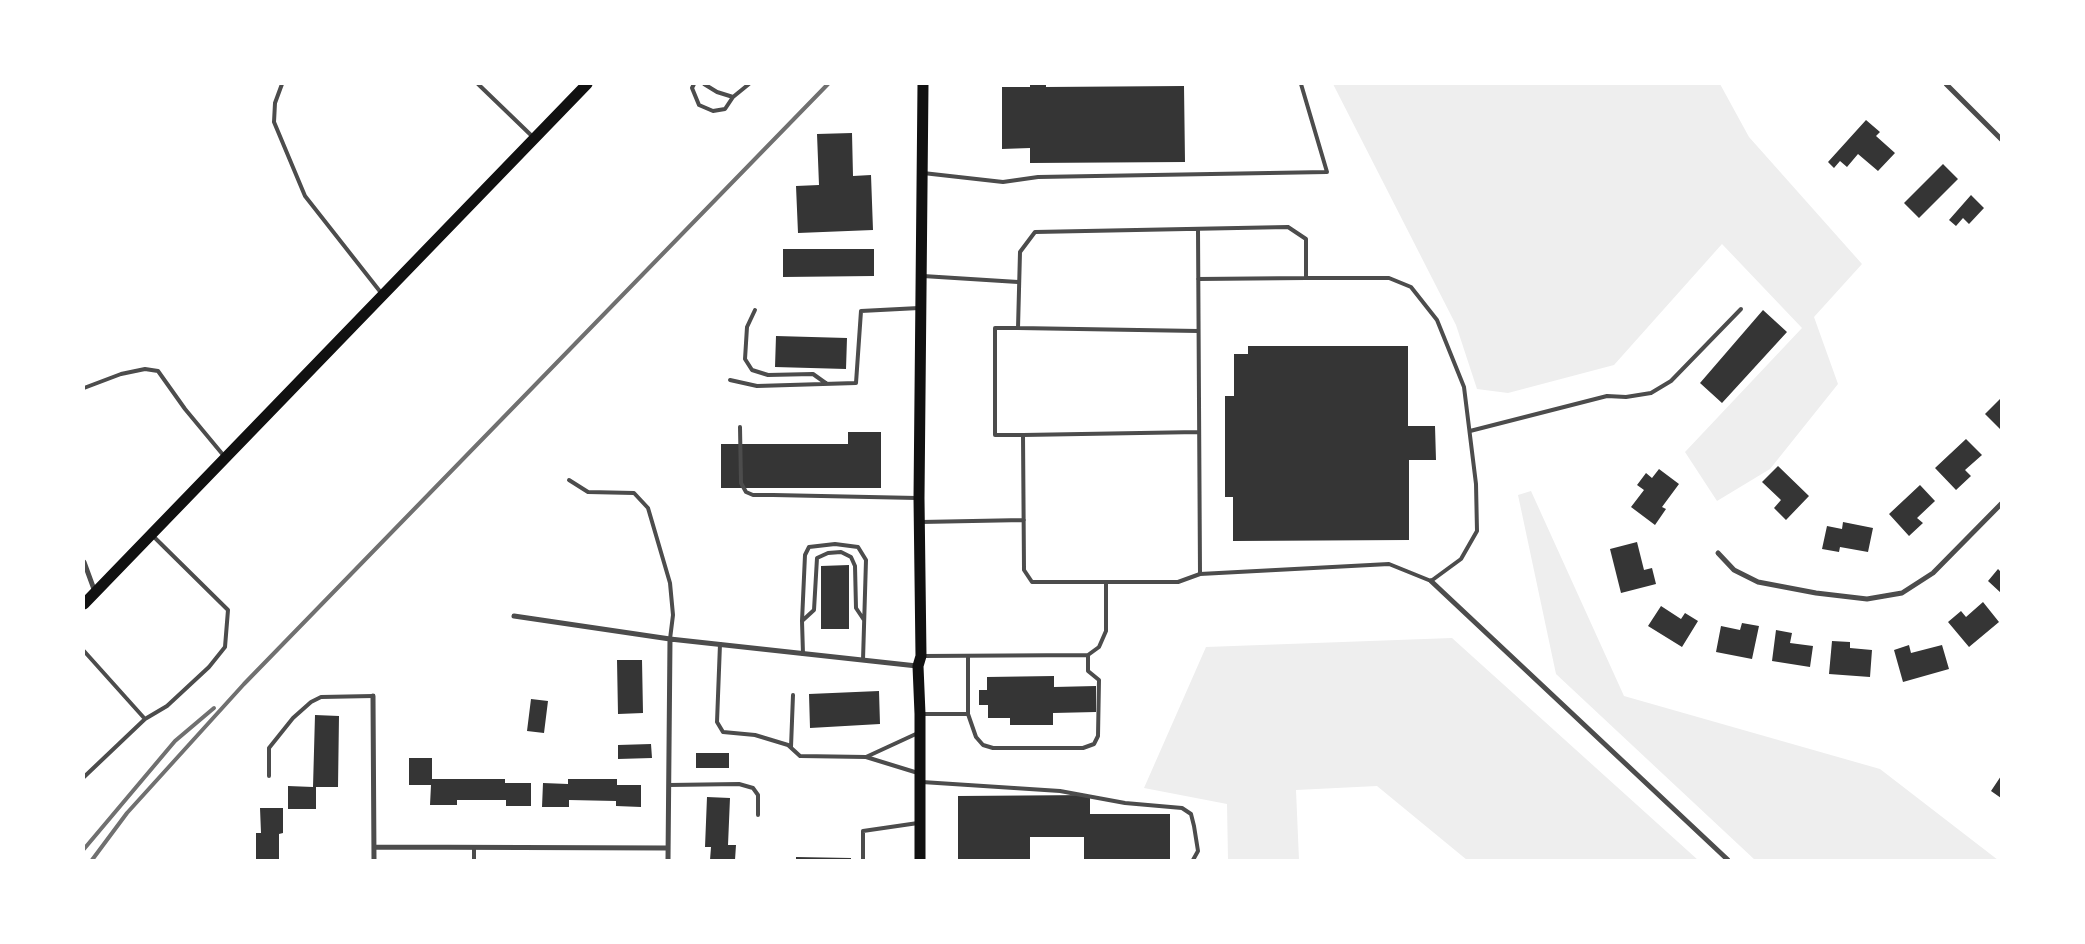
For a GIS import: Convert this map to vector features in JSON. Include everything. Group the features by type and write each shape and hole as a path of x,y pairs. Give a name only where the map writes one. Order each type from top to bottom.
{"main road":[{"path":"84,604 587,84"},
{"path":"920,860 919,498 923,84"}],"street":[{"path":"1946,84 2001,139"},
{"path":"1718,553 1734,570 1758,582 1816,593 1867,599 1902,593 1933,573 2001,504"},
{"path":"84,562 95,592"},
{"path":"1431,580 1728,860"},
{"path":"514,616 670,639 803,654 863,660 919,661"},
{"path":"668,860 670,639"},
{"path":"373,696 374,860"},
{"path":"374,847 668,848"}],"lane":[{"path":"282,84 275,103 274,122 305,196 383,295"},
{"path":"478,84 534,138"},
{"path":"694,84 692,88 699,105 713,111 725,108 733,97 749,84"},
{"path":"704,84 717,92 733,97"},
{"path":"922,173 1003,182 1038,177 1327,172 1301,84"},
{"path":"1018,328 1020,252 1035,232 1288,227 1306,239 1306,278"},
{"path":"1198,229 1200,574"},
{"path":"921,276 1018,282"},
{"path":"1023,435 1024,570 1032,582 1178,582 1200,574 1389,564 1431,580 1461,559 1477,531 1476,484 1464,388 1438,320 1411,287 1389,278 1198,279"},
{"path":"730,380 757,386 856,383 862,311 921,308"},
{"path":"1470,431 1607,396 1626,397 1651,392 1671,381 1741,309"},
{"path":"755,310 747,327 745,359 752,370 768,375 813,374 827,384"},
{"path":"1198,331 995,328 996,435 1199,432"},
{"path":"84,388 121,374 145,370 158,371 185,410 226,458"},
{"path":"740,427 741,483 746,492 753,495 919,498"},
{"path":"569,480 588,492 634,493 648,508 670,583 673,615 670,639"},
{"path":"919,522 1024,520"},
{"path":"84,776 145,719 167,706 209,667 226,646 228,610 152,534"},
{"path":"803,654 802,621 805,555 808,547 835,544 858,547 866,560 863,660"},
{"path":"802,621 814,610 817,558 834,552 841,552 851,557 855,566 856,608 864,620"},
{"path":"919,661 968,656 1088,655 1099,647 1106,631 1106,582"},
{"path":"720,644 717,722 723,732 755,735 791,747 800,756 866,758 920,778 1074,792 1125,803 1182,808 1191,814 1194,826 1198,851 1193,860"},
{"path":"84,651 145,719"},
{"path":"968,656 968,714 976,737 983,745 993,748 1090,747 1098,736 1098,680 1088,670 1088,655"},
{"path":"791,747 793,695"},
{"path":"269,776 269,748 293,718 311,702 321,697 373,696"},
{"path":"920,714 968,714"},
{"path":"866,758 920,732"},
{"path":"669,785 739,784 753,788 758,795 758,815"},
{"path":"862,860 863,831 920,822"},
{"path":"474,847 474,860"}],"shaded area":[{"path":"1333,84 1720,84 1749,137 1862,264 1814,317 1838,384 1770,469 1717,501 1685,452 1802,328 1722,244 1614,365 1508,393 1477,389 1456,325"},
{"path":"1531,491 1624,696 1880,769 1998,860 1755,860 1556,674 1518,495"},
{"path":"1452,638 1698,860 1467,860 1377,786 1296,790 1299,860 1228,860 1227,804 1144,788 1206,647"}],"building":[{"path":"1030,84 1046,84 1046,87 1184,86 1185,162 1030,163 1030,148 1002,149 1002,87 1030,87"},
{"path":"1866,120 1880,132 1876,136 1895,153 1878,171 1858,154 1847,167 1840,161 1834,168 1828,162"},
{"path":"852,133 853,176 871,175 873,230 798,233 796,186 819,185 817,134"},
{"path":"1943,164 1958,179 1919,218 1904,203"},
{"path":"1971,195 1984,208 1969,224 1963,218 1956,226 1949,220"},
{"path":"783,249 874,249 874,276 783,277"},
{"path":"1763,310 1787,332 1722,403 1700,383"},
{"path":"776,336 847,338 846,369 775,367"},
{"path":"1248,346 1408,346 1408,426 1435,426 1436,460 1409,460 1409,540 1233,541 1233,497 1225,497 1225,396 1234,396 1234,354 1248,354"},
{"path":"2001,398 2001,430 1985,414"},
{"path":"848,432 881,432 881,488 721,488 721,444 848,444"},
{"path":"1966,439 1982,455 1965,470 1971,476 1956,490 1935,468"},
{"path":"1778,466 1809,496 1786,520 1774,508 1781,500 1762,482"},
{"path":"1659,469 1679,484 1662,507 1666,509 1655,525 1631,507 1644,490 1637,485 1646,473 1652,478"},
{"path":"1920,485 1935,501 1917,518 1923,523 1909,536 1889,514"},
{"path":"1843,522 1873,528 1868,552 1840,547 1839,552 1822,549 1827,526 1842,529"},
{"path":"1637,542 1644,570 1652,568 1656,584 1621,593 1610,549"},
{"path":"849,565 849,629 821,629 821,566"},
{"path":"1998,569 2001,572 2001,593 1988,581"},
{"path":"1983,602 1999,622 1969,647 1948,622 1961,611 1966,617"},
{"path":"1661,606 1681,619 1685,613 1698,621 1682,647 1648,626"},
{"path":"1742,623 1759,626 1752,659 1716,652 1721,626 1740,630"},
{"path":"1776,630 1792,633 1790,643 1813,646 1810,667 1772,661"},
{"path":"1832,641 1850,642 1850,648 1872,650 1870,677 1829,674"},
{"path":"1909,645 1911,653 1942,645 1949,669 1903,682 1894,650"},
{"path":"617,660 642,660 643,713 618,714"},
{"path":"1054,676 1054,687 1096,686 1096,712 1053,713 1053,725 1010,725 1010,718 988,718 988,705 979,705 979,690 987,690 987,677"},
{"path":"879,691 880,724 810,728 809,694"},
{"path":"531,699 548,701 544,733 527,731"},
{"path":"315,715 339,716 338,787 316,787 316,809 288,809 288,786 313,787"},
{"path":"651,744 652,758 618,759 618,745"},
{"path":"696,753 729,753 729,768 696,768"},
{"path":"409,758 432,758 432,779 505,779 505,783 531,783 531,806 506,806 506,800 457,800 457,805 430,805 431,785 409,785"},
{"path":"2001,776 2001,798 1991,791"},
{"path":"568,779 617,779 617,785 641,785 641,807 616,806 616,801 569,800 569,807 542,807 543,783 568,784"},
{"path":"1090,795 1090,814 1170,814 1170,859 1084,860 1084,837 1030,837 1030,860 958,860 958,796"},
{"path":"707,797 730,798 728,845 736,845 735,860 710,860 711,847 705,847"},
{"path":"260,808 283,808 283,833 279,834 279,860 256,860 256,833 261,833"},
{"path":"796,857 851,858 851,860 796,860"}],"railway":[{"path":"92,860 127,813 244,684 828,84"},
{"path":"84,849 175,741 214,708"}]}
